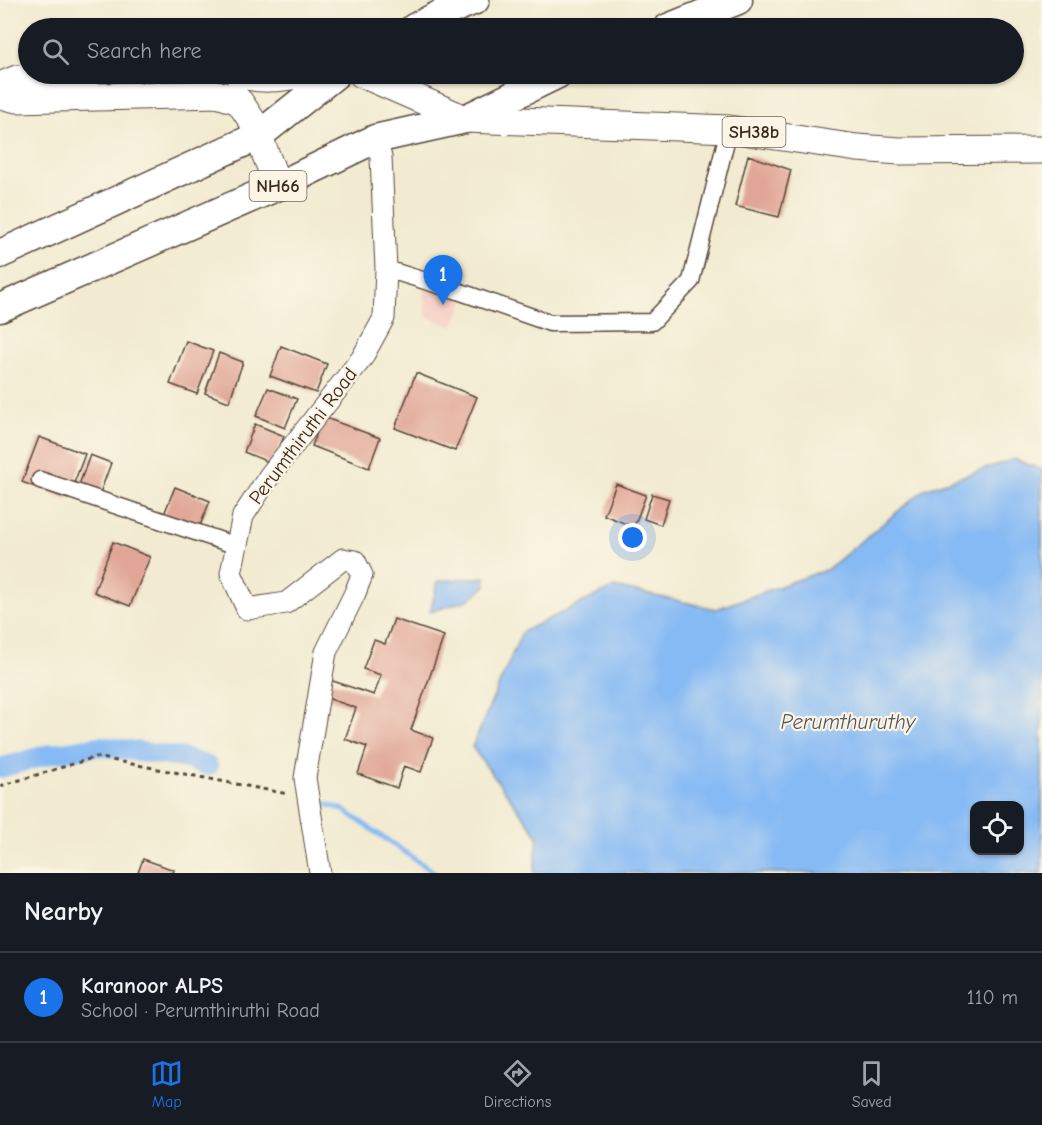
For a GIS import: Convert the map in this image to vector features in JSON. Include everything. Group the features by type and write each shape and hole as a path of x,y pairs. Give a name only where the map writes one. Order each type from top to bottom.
{"highway":[{"path":"433,18 474,0"},
{"path":"693,18 738,0"},
{"name":"NH66","path":"0,254 258,136 323,84"},
{"name":"NH66","path":"0,308 278,186 375,139 465,119 537,84"}],"main road":[{"path":"0,86 18,79"},
{"name":"SH38b","path":"385,84 465,119 729,129 856,148 900,151 1042,150"},
{"path":"0,95 16,99 217,94 239,101 253,122 278,186"}],"street":[{"path":"386,269 550,323 652,322 690,281 729,129"},
{"name":"Perumthiruthi Road","path":"320,873 305,778 326,652 356,593 362,575 355,561 343,559 286,603 247,609 231,573 243,516 270,475 362,358 384,318 386,269 381,157 375,139"},
{"path":"40,480 237,546"}],"path":[{"path":"0,786 96,757 308,799"}],"shaded area":[{"path":"432,273 470,286 453,327 426,317 423,293"}],"water":[{"name":"Perumthuruthy","path":"1014,459 1042,470 1042,873 534,873 538,836 472,747 522,632 614,587 716,609 828,569 925,489"},
{"path":"485,577 486,586 468,600 430,612 438,581"}],"building":[{"path":"748,155 791,170 779,217 735,206"},
{"path":"186,341 213,351 197,394 170,384"},
{"path":"281,346 327,364 316,393 270,376"},
{"path":"219,353 243,362 229,402 205,393"},
{"path":"416,373 477,397 455,451 395,428"},
{"path":"268,388 297,399 285,428 256,416"},
{"path":"323,417 380,438 369,468 312,446"},
{"path":"255,424 284,436 273,464 244,452"},
{"path":"39,437 85,454 68,499 22,482"},
{"path":"90,455 111,463 100,493 79,485"},
{"path":"616,484 646,495 634,527 604,515"},
{"path":"175,487 210,501 197,533 162,519"},
{"path":"652,494 669,499 661,525 644,519"},
{"path":"113,542 150,557 130,606 94,592"},
{"path":"394,619 444,636 411,730 433,738 421,772 404,766 397,788 358,774 367,747 345,739 356,708 324,697 330,680 374,695 381,675 363,669 374,640 385,644"},
{"path":"143,859 174,870 173,873 138,873"}],"waterway":[{"path":"0,768 50,754 99,746 184,758 208,766"},
{"path":"319,802 342,809 435,873"}],"place":[{"name":"Karanoor ALPS","path":"443,305"}]}
